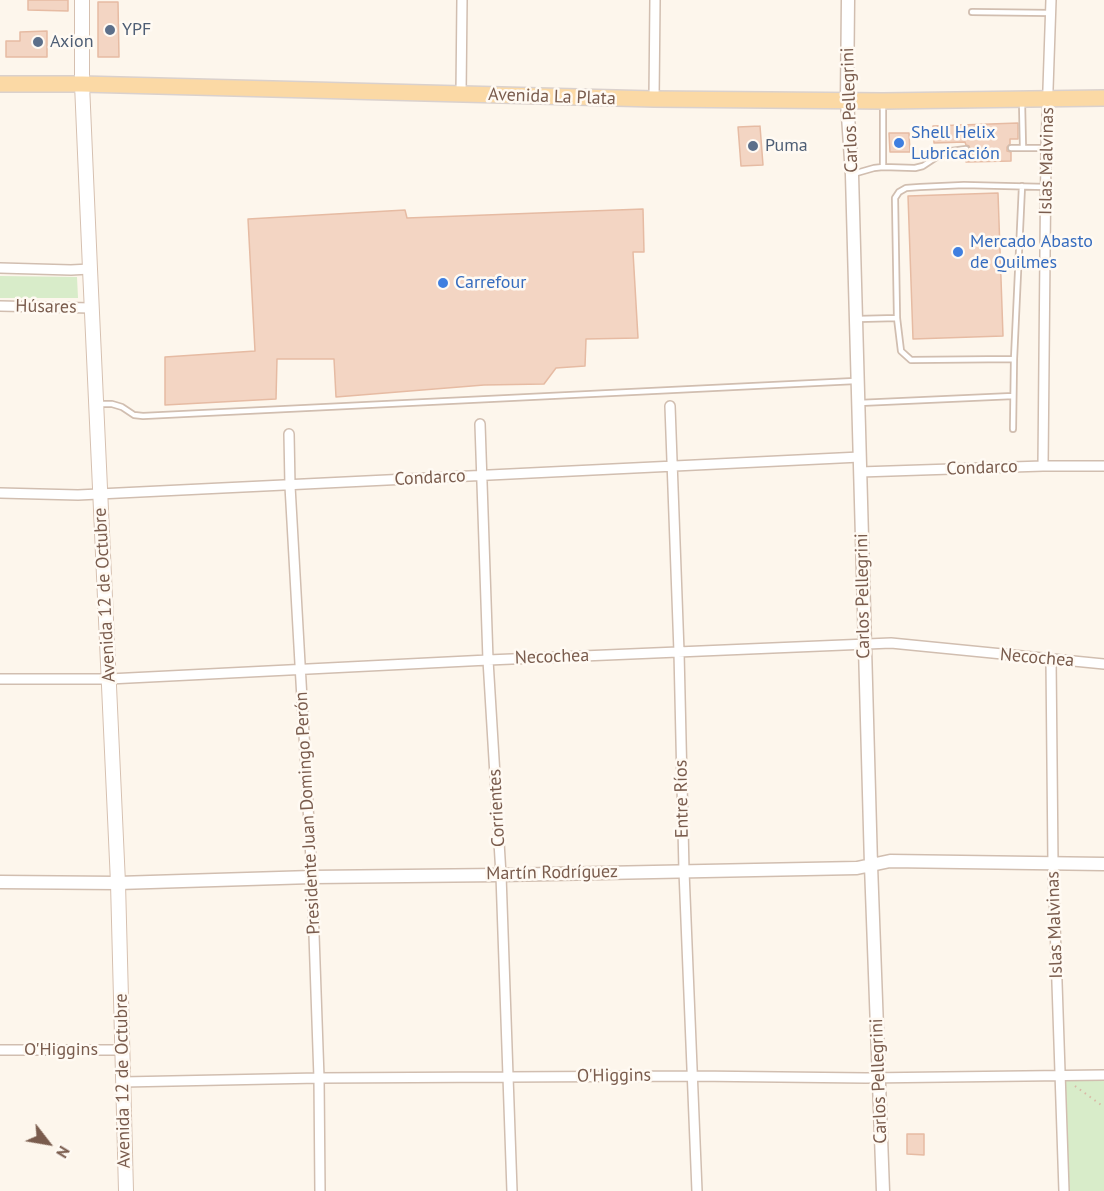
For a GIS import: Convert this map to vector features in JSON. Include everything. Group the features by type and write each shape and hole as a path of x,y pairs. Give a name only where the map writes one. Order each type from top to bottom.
{"main road":[{"name":"Avenida 12 de Octubre","path":"82,0 82,84 91,308 118,884 126,1191"},
{"name":"Avenida La Plata","path":"0,84 82,84 654,99 884,101 1104,98"}],"street":[{"path":"461,94 462,0"},
{"path":"654,99 655,0"},
{"name":"Carlos Pellegrini","path":"848,0 847,101 852,175 864,645 883,1191"},
{"name":"Islas Malvinas","path":"1043,466 1046,147 1051,0"},
{"name":"Húsares","path":"0,268 90,269"},
{"name":"Húsares","path":"0,306 91,308"},
{"name":"Entre Ríos","path":"670,406 684,871 697,1191"},
{"name":"Corrientes","path":"480,424 488,660 501,875 512,1191"},
{"name":"Presidente Juan Domingo Perón","path":"289,434 312,877 320,1191"},
{"name":"Condarco","path":"0,493 78,495 860,458"},
{"name":"Condarco","path":"860,472 1104,466"},
{"name":"Necochea","path":"0,679 109,679 891,643 1104,664"},
{"name":"Islas Malvinas","path":"1051,659 1053,864 1064,1191"},
{"name":"Martín Rodríguez","path":"0,882 118,884 312,877 857,868 890,861 1104,864"},
{"name":"O'Higgins","path":"0,1050 122,1050"},
{"name":"O'Higgins","path":"123,1082 318,1078 1104,1075"}],"lane":[{"path":"972,12 1051,14"},
{"path":"1022,100 1023,148"},
{"path":"883,167 884,101"},
{"path":"1011,148 1046,147"},
{"path":"852,175 874,168 915,168 951,150 966,149"},
{"path":"1014,359 911,360 901,351 897,318 895,198 906,188 964,185 1046,187"},
{"path":"1013,429 1022,186"},
{"path":"856,320 897,318"},
{"path":"96,404 112,404 134,415 143,416 858,381"},
{"path":"859,403 1013,396"}],"path":[{"path":"1060,1076 1104,1107"}],"green space":[{"path":"0,276 77,277 78,298 0,298"},
{"path":"1060,1075 1104,1075 1104,1191 1064,1191"}],"building":[{"path":"28,0 68,0 68,11 28,10"},
{"path":"98,2 118,2 119,57 98,57"},
{"path":"47,31 47,57 6,57 6,41 20,41 20,32"},
{"path":"1018,123 1018,139 1010,139 1007,147 1007,151 1011,152 1011,161 966,162 966,154 970,149 965,142 934,143 933,126"},
{"path":"760,126 763,165 741,166 738,127"},
{"name":"Shell Helix Lubricación","path":"889,133 909,133 910,152 890,152"},
{"path":"998,193 1003,336 913,339 908,196"},
{"name":"Carrefour","path":"643,209 644,252 633,252 638,338 586,339 585,366 556,368 544,384 484,385 336,397 334,359 277,359 276,399 165,405 165,357 255,351 248,219 405,210 407,218"},
{"path":"907,1134 924,1134 924,1155 907,1154"}],"place":[{"name":"YPF","path":"110,30"},
{"name":"Axion","path":"38,42"},
{"name":"Shell Helix Lubricación","path":"899,143"},
{"name":"Puma","path":"753,146"},
{"name":"Mercado Abasto de Quilmes","path":"958,252"},
{"name":"Carrefour","path":"443,283"}]}
